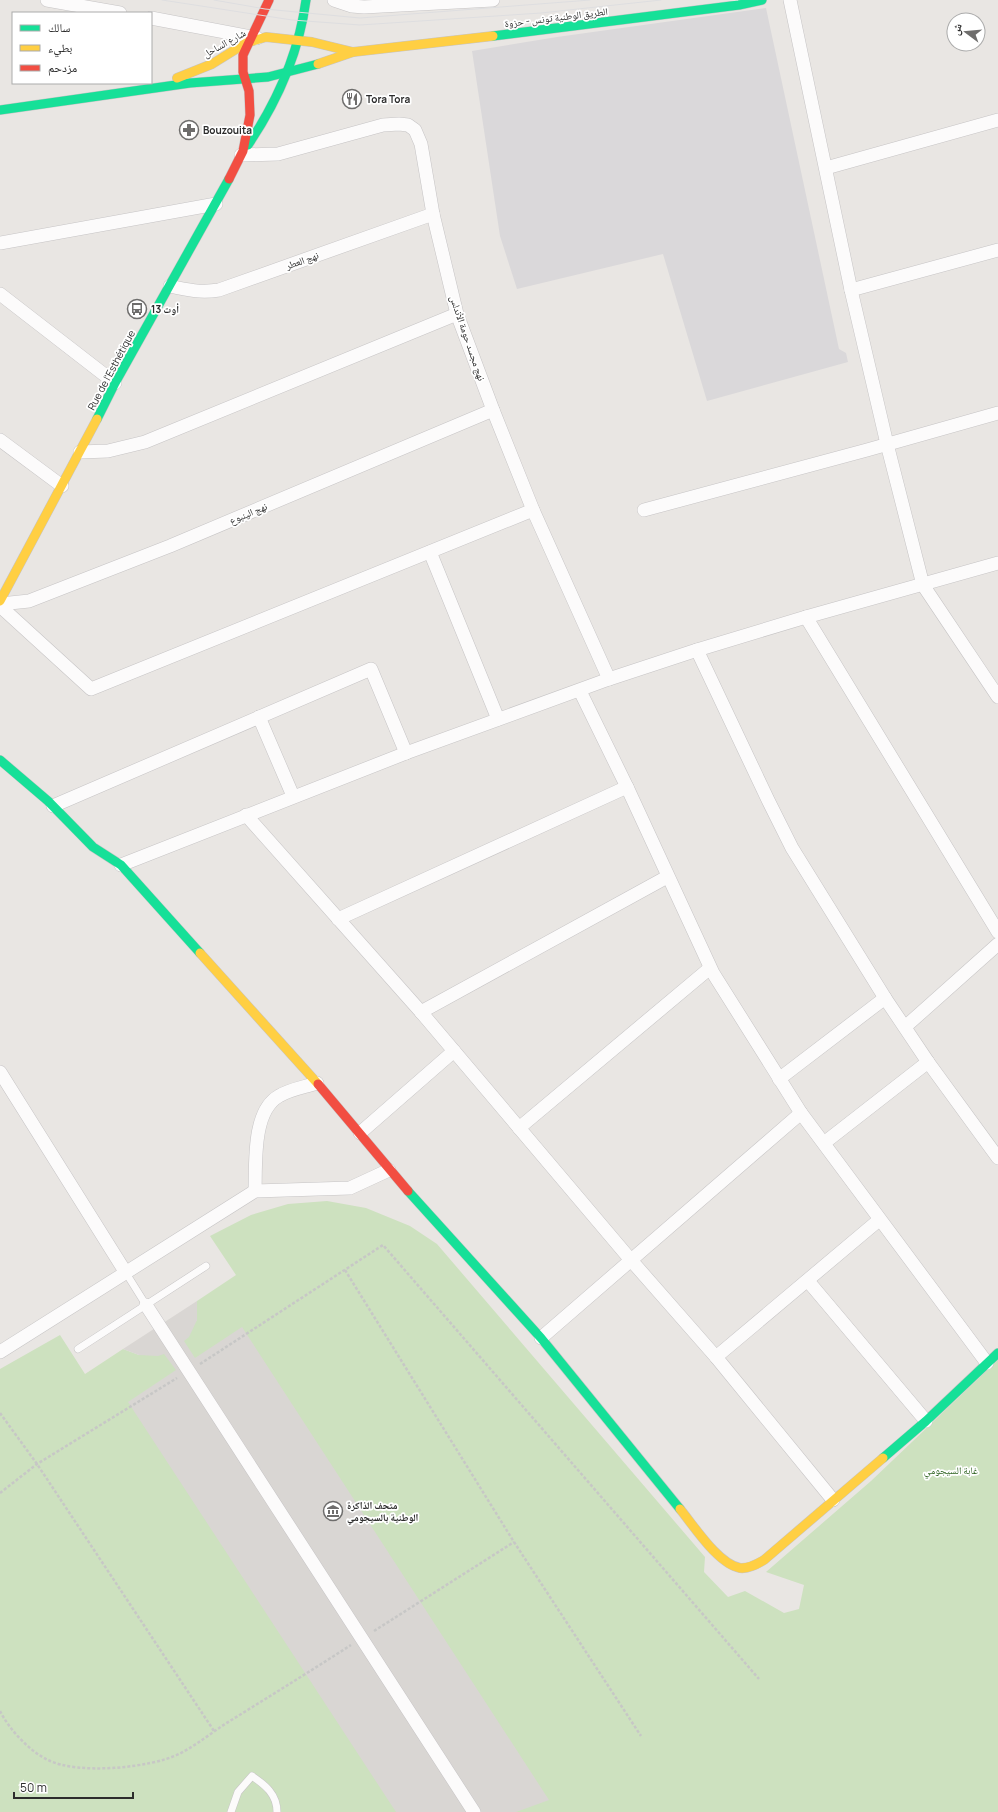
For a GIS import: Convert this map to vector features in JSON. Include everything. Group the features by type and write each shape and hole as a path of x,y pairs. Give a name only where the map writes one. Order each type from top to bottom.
{"street":[{"path":"47,0 114,12"},
{"name":"Rue de l'Esthétique","path":"242,153 250,115 249,91 243,72 243,55 254,38 269,0"},
{"name":"Rue de l'Esthétique","path":"0,601 80,452 115,383 216,204 242,153 261,127 272,108 287,72 303,22 306,0"},
{"path":"334,0 352,6 364,7 493,0"},
{"name":"الطريق الوطنية تونس - حزوة","path":"287,72 321,63 353,52 518,33 762,0"},
{"path":"790,0 851,290 887,444 923,585 998,697"},
{"path":"152,18 254,38"},
{"name":"شارع الساحل","path":"142,89 186,75 217,61 254,38 297,40"},
{"name":"الطريق الوطنية تونس - حزوة","path":"297,40 326,44 353,52"},
{"name":"شارع الساحل","path":"0,110 190,83 268,77 287,72"},
{"path":"826,168 998,120"},
{"name":"نهج مجسد حومة الأندلس","path":"242,153 278,154 383,125 408,125 415,130 421,144 433,214 457,314 533,510 609,679"},
{"path":"0,243 216,204"},
{"name":"نهج العطر","path":"170,286 190,291 206,292 219,290 433,214"},
{"path":"851,290 998,250"},
{"path":"0,294 115,383"},
{"path":"80,452 108,451 145,442 457,314"},
{"name":"نهج الينبوع","path":"0,605 29,601 59,590 170,546 493,410"},
{"path":"644,510 998,413"},
{"path":"0,440 62,486"},
{"path":"0,605 91,689 533,510"},
{"path":"430,552 498,719"},
{"path":"122,865 406,753 580,691 609,679 697,650 806,617 923,585 998,562"},
{"path":"806,617 998,932"},
{"path":"697,650 792,848 885,998 928,1062 998,1158"},
{"path":"52,806 372,668 406,753"},
{"path":"580,691 627,787 710,968 801,1113 824,1142 879,1220 987,1363"},
{"path":"259,717 294,796"},
{"path":"0,760 52,806 91,847 101,855 122,865 360,1133 389,1170 541,1338 718,1555 730,1564 740,1568 753,1567 764,1560 926,1421 998,1353"},
{"path":"338,920 627,787"},
{"path":"246,815 421,1012 630,1259 716,1357 833,1500"},
{"path":"421,1012 667,877"},
{"path":"905,1027 998,944"},
{"path":"519,1128 710,968"},
{"path":"779,1078 885,998"},
{"path":"360,1133 454,1051"},
{"path":"824,1142 928,1062"},
{"path":"0,1072 126,1273"},
{"path":"255,1191 259,1124 268,1104 279,1095 317,1084"},
{"path":"541,1338 630,1259 801,1113"},
{"path":"0,1352 255,1191 350,1188 389,1170"},
{"path":"716,1357 879,1220"},
{"path":"808,1281 926,1421"},
{"path":"146,1305 474,1812"}],"lane":[{"path":"78,1349 206,1266"},
{"path":"126,1273 146,1305"},
{"path":"231,1812 238,1792 252,1776 270,1789 277,1806 277,1812"}],"path":[{"path":"0,1493 38,1464 189,1371 383,1245 759,1679"},
{"path":"345,1270 514,1542 641,1736"},
{"path":"0,1413 38,1464 214,1731"},
{"path":"0,1710 4,1720 30,1748 48,1761 70,1766 105,1769 146,1764 179,1754 514,1542"}],"shaded area":[{"path":"766,8 839,349 846,353 848,362 707,401 663,254 517,289 500,236 472,51 557,37"},
{"path":"197,1301 197,1320 189,1337 184,1341 195,1358 242,1327 549,1800 516,1812 396,1812 128,1402 176,1370 164,1354 158,1356 139,1355 123,1349"}],"green space":[{"name":"متحف الذاكرة الوطنية بالسيجومي","path":"327,1201 366,1208 410,1226 437,1244 705,1557 704,1572 728,1597 745,1591 784,1613 799,1609 804,1585 766,1572 871,1481 998,1360 998,1812 0,1812 0,1369 60,1335 85,1374 123,1349 139,1355 197,1320 197,1301 236,1275 210,1236 251,1215 288,1204"}],"tram line":[{"path":"162,0 292,20 360,25 541,13 661,0"},
{"path":"214,0 265,9 360,18 590,0"}],"traffic: fast":[{"path":"248,145 259,129 285,76 298,39 306,0"},
{"path":"493,36 739,5 762,0"},
{"path":"0,110 190,83 268,77 318,64"},
{"path":"97,419 115,383 229,179"},
{"path":"0,760 48,801 93,847 121,865 200,953"},
{"path":"408,1191 541,1338 680,1509"},
{"path":"883,1458 926,1421 998,1353"}],"traffic: slow":[{"path":"318,64 353,52 493,36"},
{"path":"177,78 212,64 246,43 266,37 312,42 353,52"},
{"path":"0,601 97,419"},
{"path":"200,953 318,1084"},
{"path":"680,1509 707,1543 723,1559 740,1568 750,1567 764,1560 883,1458"}],"traffic: jam":[{"path":"229,179 243,151 250,115 249,91 243,72 243,55 269,0"},
{"path":"318,1084 408,1191"}],"place":[{"name":"Tora Tora","path":"352,99"},
{"name":"Bouzouita","path":"189,130"},
{"name":"13 أوت","path":"137,309"},
{"name":"متحف الذاكرة الوطنية بالسيجومي","path":"333,1511"}],"park label":[{"name":"غابة السيجومي","path":"951,1470"}]}
